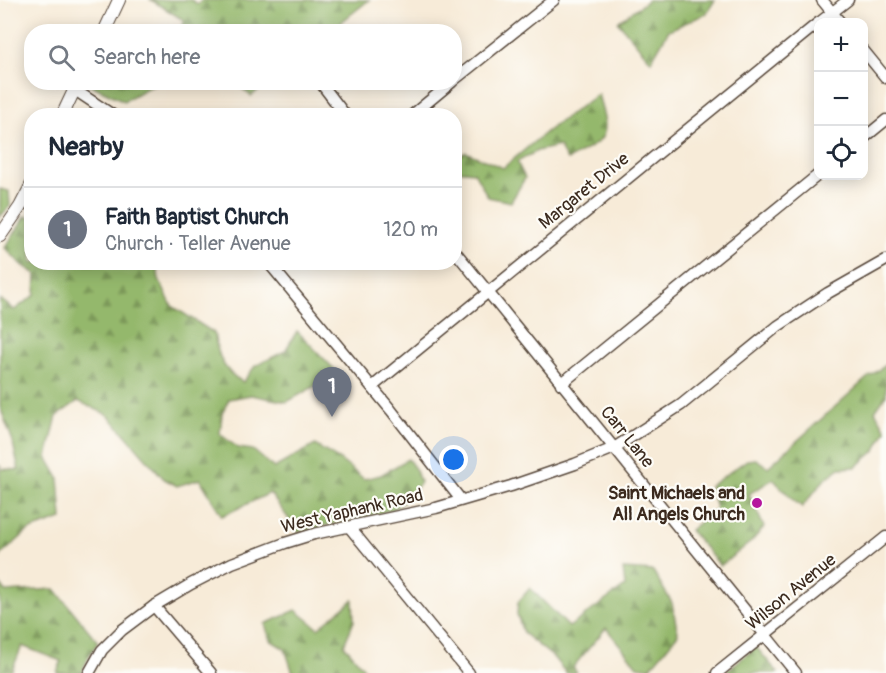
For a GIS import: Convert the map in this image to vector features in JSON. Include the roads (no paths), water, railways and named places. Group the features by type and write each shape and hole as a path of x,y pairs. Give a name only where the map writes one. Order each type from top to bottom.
{"main road":[{"path":"108,24 119,0"},
{"path":"66,108 74,90"},
{"path":"0,236 24,199"}],"street":[{"path":"462,75 554,0"},
{"path":"822,0 837,18"},
{"name":"Margaret Drive","path":"825,18 848,0"},
{"name":"Margaret Drive","path":"372,387 814,27"},
{"path":"868,56 886,78"},
{"path":"81,90 104,108"},
{"path":"326,90 340,108"},
{"path":"421,108 443,90"},
{"path":"868,135 886,120"},
{"path":"561,384 814,179"},
{"name":"Carr Lane","path":"462,260 796,673"},
{"name":"West Yaphank Road","path":"89,673 102,650 122,630 154,606 232,563 314,534 350,528 511,486 614,448 681,405 778,326 828,293 886,260"},
{"path":"275,270 372,387 461,500"},
{"path":"350,528 469,673"},
{"name":"Wilson Avenue","path":"717,673 886,537"},
{"path":"154,606 211,673"}],"place":[{"name":"Faith Baptist Church","path":"332,417"},
{"name":"Saint Michaels and All Angels Church","path":"757,503"}]}
